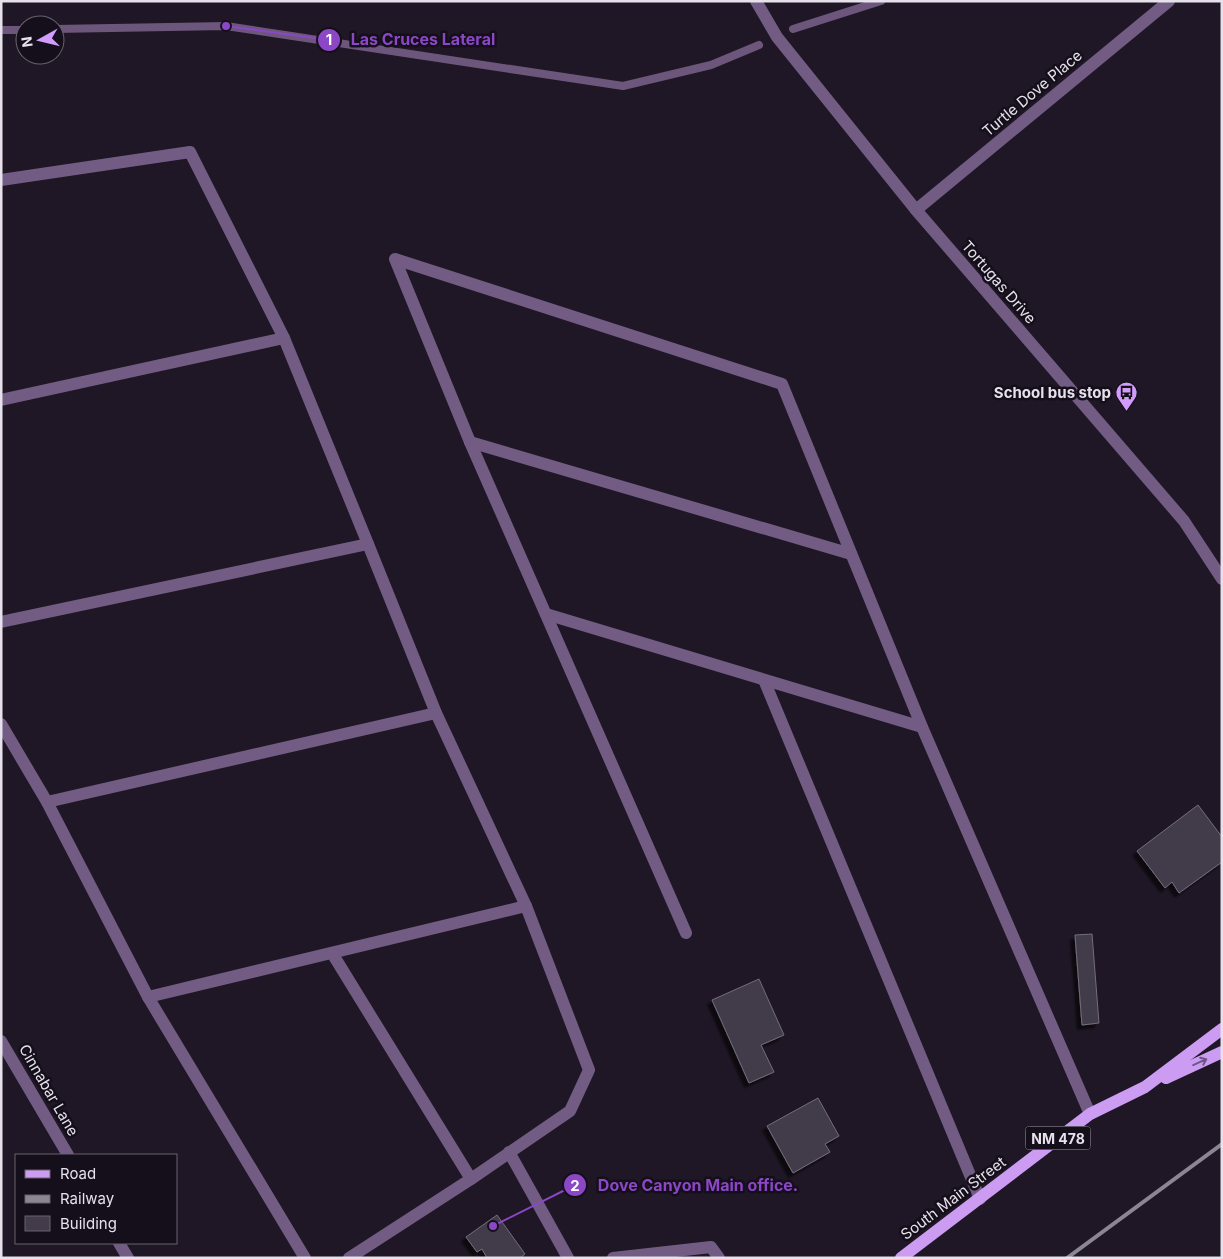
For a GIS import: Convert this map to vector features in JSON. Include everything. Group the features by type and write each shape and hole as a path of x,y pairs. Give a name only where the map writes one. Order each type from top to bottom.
{"main road":[{"name":"South Main Street","path":"901,1258 1090,1114 1145,1087 1222,1029"},
{"path":"1145,1087 1222,1052"}],"street":[{"name":"Tortugas Drive","path":"756,1 777,36 916,210 1217,560 1222,579"},
{"name":"Turtle Dove Place","path":"916,210 1169,1"},
{"path":"1,180 190,152 284,338 436,713 526,906 589,1070 570,1110 470,1180 349,1258"},
{"path":"686,933 470,442 395,259 782,384 922,727 1090,1114"},
{"path":"1,400 284,338"},
{"path":"470,442 851,554"},
{"path":"1,622 368,544"},
{"path":"546,614 922,727"},
{"path":"764,680 980,1199"},
{"path":"47,802 436,713"},
{"path":"1,724 47,802 148,997 305,1258"},
{"path":"148,997 526,906"},
{"path":"332,953 470,1180"},
{"name":"Cinnabar Lane","path":"1,1041 67,1154"},
{"path":"509,1152 568,1258"},
{"path":"120,1244 128,1258"},
{"path":"613,1258 711,1247 719,1258"}],"building":[{"path":"1198,805 1222,837 1222,862 1179,893 1172,882 1165,888 1137,851"},
{"path":"1092,934 1099,1023 1082,1025 1075,935"},
{"path":"759,979 784,1035 761,1045 774,1072 749,1083 712,1000"},
{"path":"818,1098 839,1136 825,1144 830,1152 793,1173 767,1126"},
{"path":"497,1215 525,1254 520,1258 487,1258 482,1249 477,1252 466,1237"}],"waterway":[{"path":"793,29 881,1"},
{"path":"65,29 226,26 623,86 711,65 759,45"},
{"path":"1,30 15,30"}],"railway":[{"path":"1067,1258 1222,1144"}],"place":[{"name":"Las Cruces Lateral","path":"226,26"},
{"name":"School bus stop","path":"1127,411"},
{"name":"Dove Canyon Main office.","path":"493,1226"}]}
